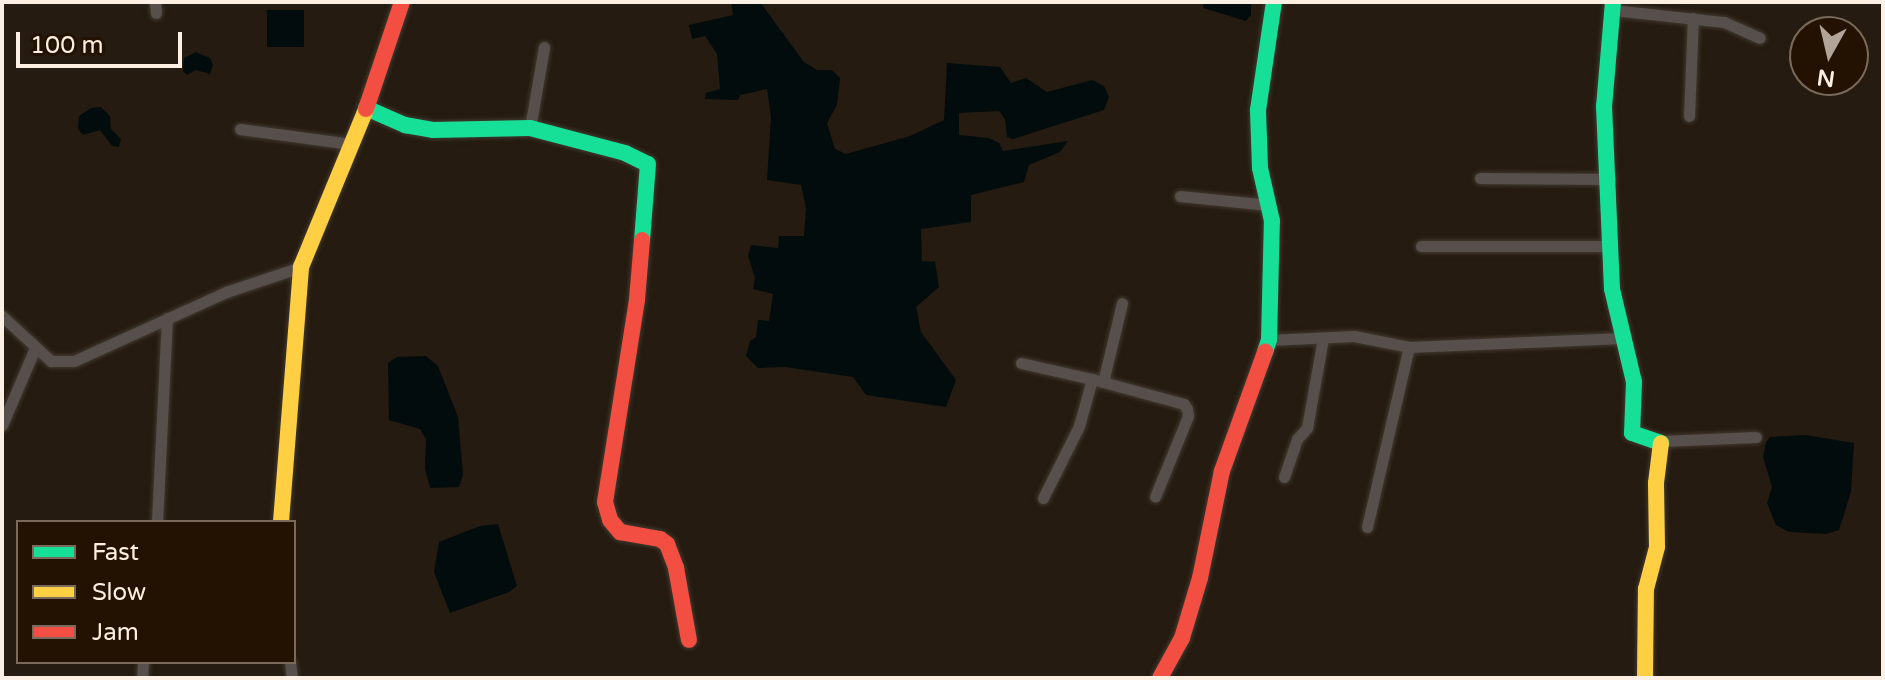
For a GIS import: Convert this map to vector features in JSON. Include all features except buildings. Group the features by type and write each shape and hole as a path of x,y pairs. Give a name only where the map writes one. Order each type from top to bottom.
{"street":[{"path":"281,520 301,267 366,108 402,2"},
{"path":"1160,678 1182,638 1200,578 1222,471 1269,340 1273,242 1269,205 1260,168 1258,110 1274,2"},
{"path":"1756,437 1661,441 1632,433 1634,382 1612,289 1610,179 1604,106 1613,6 1724,22 1760,38"},
{"path":"1689,116 1693,18"},
{"path":"530,128 544,47"},
{"path":"366,108 405,125 433,130 463,132 530,128 625,153 648,164 635,315 605,502 610,520 620,532 660,539 667,544 676,568 689,640"},
{"path":"240,129 351,144"},
{"path":"1480,178 1610,179"},
{"path":"1180,196 1269,205"},
{"path":"1421,246 1610,246"},
{"path":"2,316 51,361 74,361 226,292 301,267"},
{"path":"1043,498 1079,426 1122,303"},
{"path":"157,520 167,318"},
{"path":"1269,340 1354,336 1409,347 1623,338"},
{"path":"1284,477 1297,439 1307,428 1323,338"},
{"path":"1367,527 1409,347"},
{"path":"2,425 35,348"},
{"path":"1021,363 1184,404 1188,416 1155,497"},
{"path":"1645,678 1646,589 1657,547 1656,483 1661,441"}],"shaded area":[{"path":"731,2 760,2 804,62 817,70 832,70 840,78 837,105 827,123 835,149 846,154 910,136 944,120 947,63 1000,67 1011,83 1026,78 1047,92 1092,80 1104,86 1109,97 1104,110 1013,139 1007,137 1005,119 999,111 959,113 959,135 989,138 999,143 1003,151 1068,141 1060,152 1029,165 1024,182 971,195 971,222 921,229 922,261 935,262 939,287 916,307 921,332 956,380 946,407 866,395 853,377 785,367 758,368 746,356 750,341 756,337 758,320 769,321 773,294 753,289 755,278 748,256 751,245 778,248 779,236 804,236 806,208 801,185 767,180 771,117 767,89 740,95 738,100 705,99 706,93 720,89 717,54 705,36 692,39 689,25 733,15"},
{"path":"1204,2 1251,2 1251,15 1246,21 1203,8"},
{"path":"267,10 304,10 304,47 267,47"},
{"path":"196,52 210,58 213,65 210,74 196,70 187,75 183,71 184,58"},
{"path":"101,107 110,116 111,129 121,139 119,147 112,146 100,130 83,135 78,129 79,116 91,108"},
{"path":"426,356 438,366 458,417 463,475 459,487 430,488 425,469 426,439 420,429 389,420 388,363 397,357"},
{"path":"1806,435 1854,443 1851,492 1839,530 1826,534 1789,532 1776,525 1767,503 1772,487 1763,457 1766,443 1770,437"},
{"path":"498,524 517,586 509,592 450,613 434,572 439,542 480,526"}],"traffic: fast":[{"path":"1265,352 1269,340 1272,221 1260,168 1258,110 1274,2"},
{"path":"1613,2 1604,106 1612,289 1634,382 1632,433 1661,443"},
{"path":"366,108 405,125 433,130 530,128 625,153 648,164 642,240"}],"traffic: slow":[{"path":"281,520 301,267 366,109"},
{"path":"1645,678 1646,589 1657,547 1656,483 1661,443"}],"traffic: jam":[{"path":"366,109 402,2"},
{"path":"642,240 637,300 605,502 610,520 620,532 660,539 667,544 676,568 689,640"},
{"path":"1160,678 1182,638 1200,578 1222,471 1265,352"}]}
